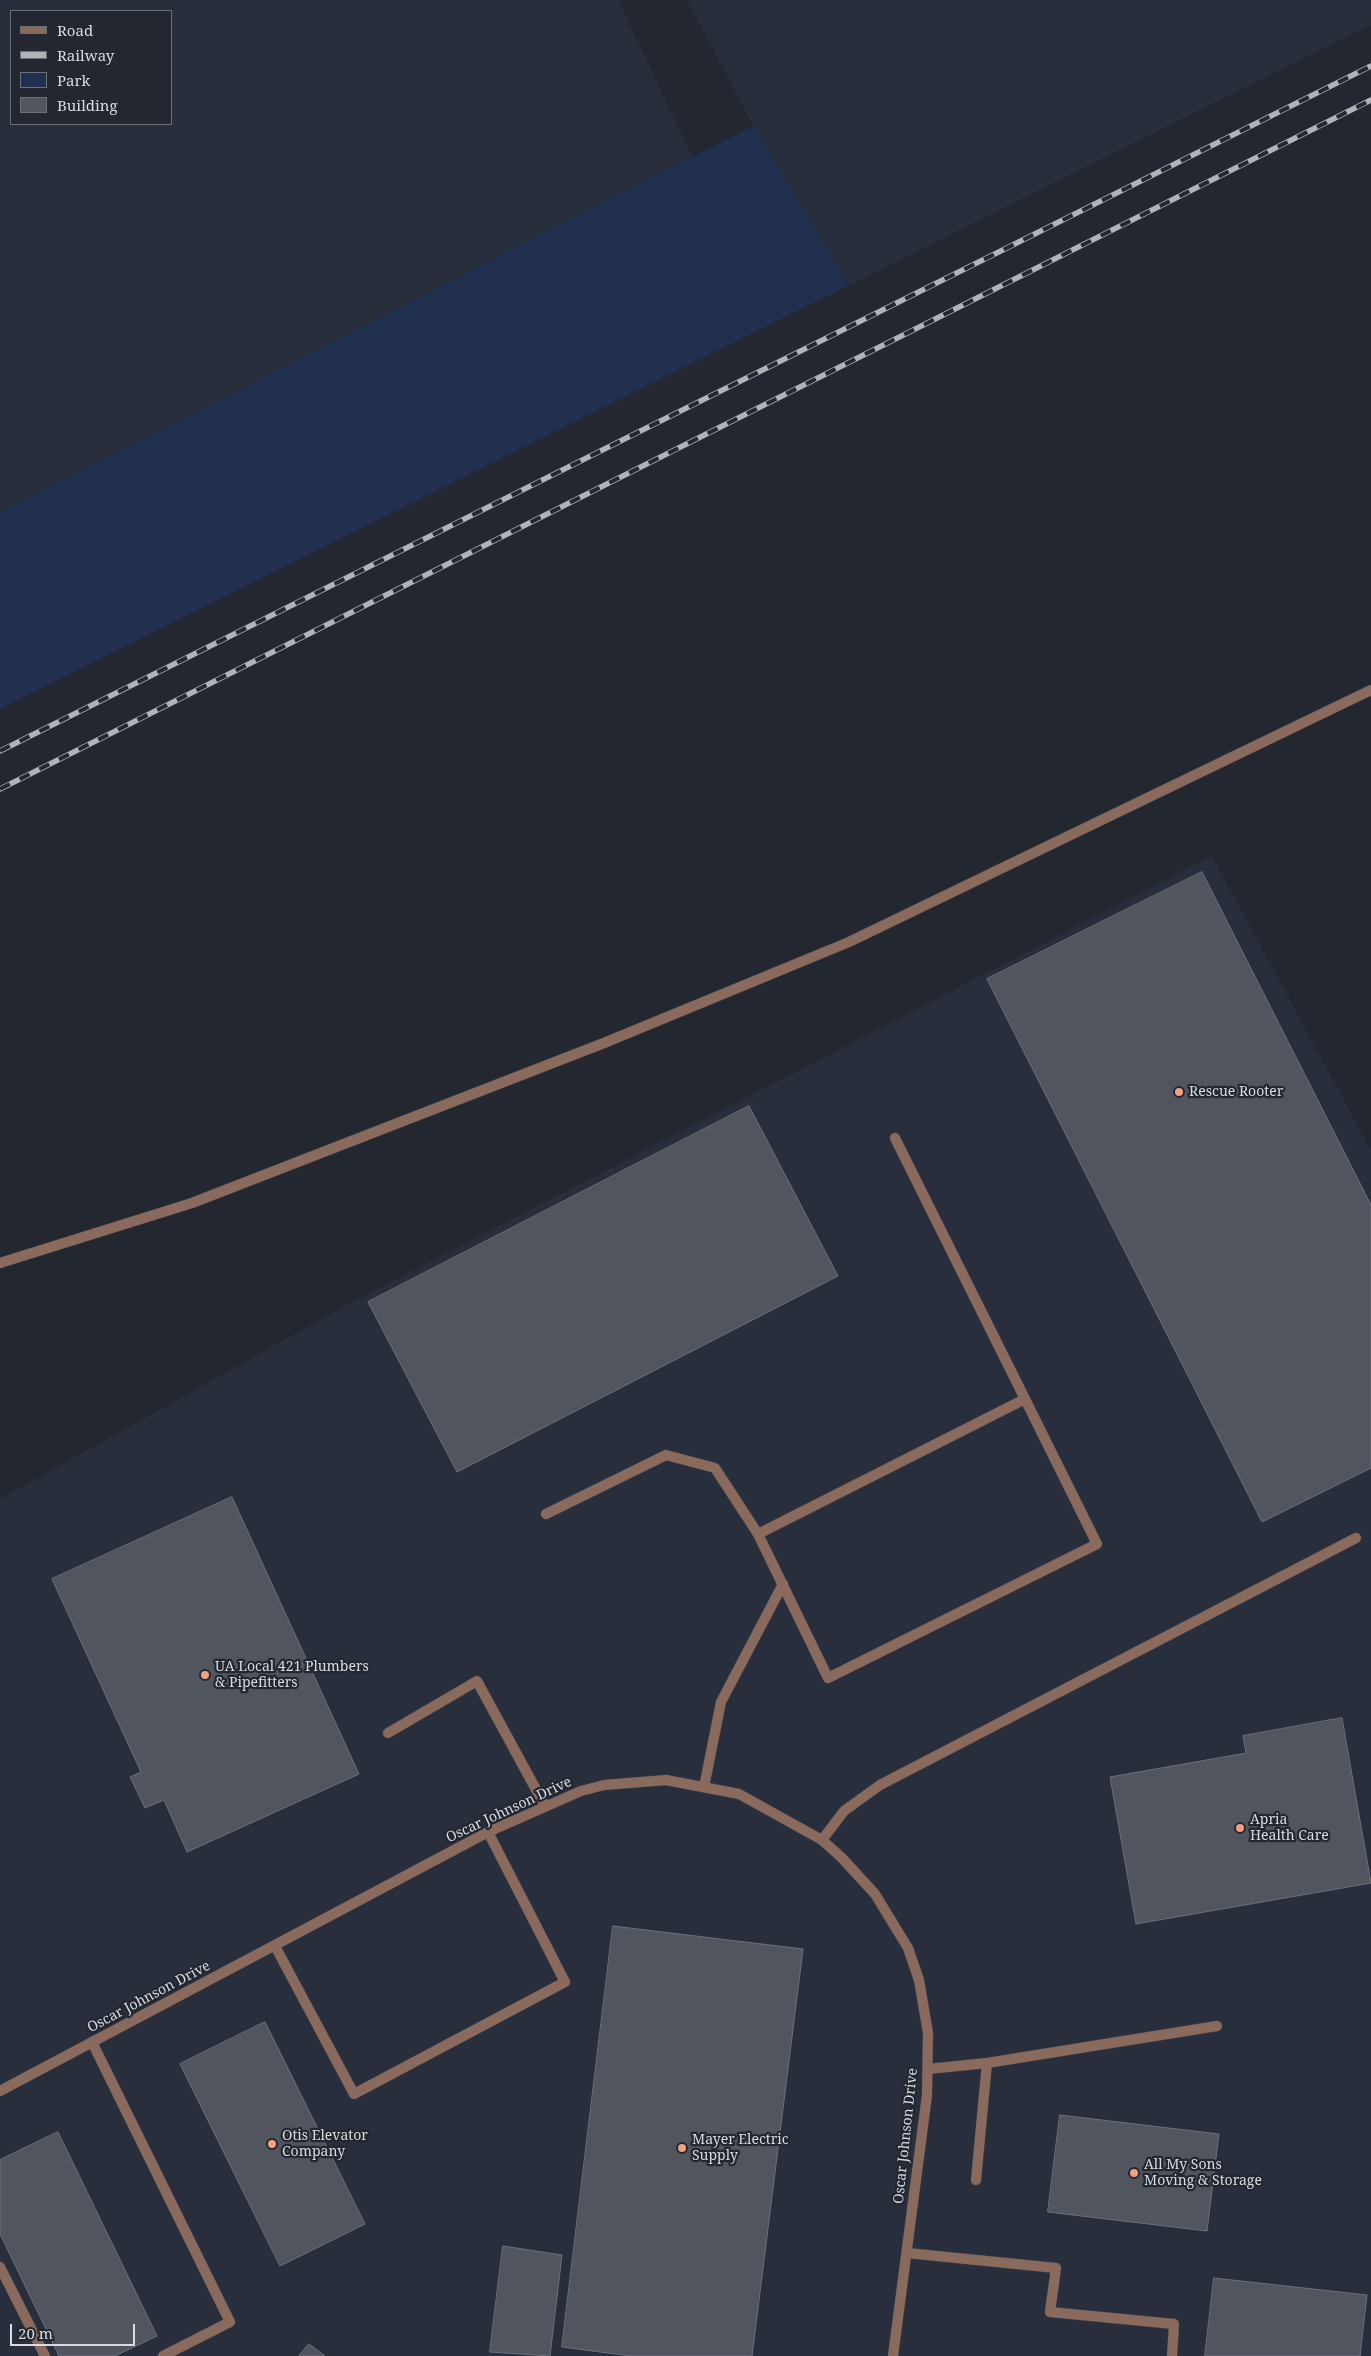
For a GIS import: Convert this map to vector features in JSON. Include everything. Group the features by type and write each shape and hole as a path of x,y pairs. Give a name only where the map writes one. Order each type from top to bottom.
{"street":[{"path":"0,1263 192,1203 604,1043 849,942 1371,690"},
{"path":"546,1514 666,1455 715,1468 758,1534 828,1678 1097,1544 895,1138"},
{"path":"758,1534 1025,1399"},
{"path":"822,1840 844,1811 880,1785 1356,1538"},
{"path":"704,1787 721,1702 783,1584"},
{"path":"388,1733 477,1681 545,1806"},
{"name":"Oscar Johnson Drive","path":"0,2091 488,1832 581,1791 604,1785 666,1780 739,1794 822,1840 875,1894 908,1948 919,1980 928,2033 927,2095 893,2356"},
{"path":"275,1946 354,2094 565,1982 488,1832"},
{"path":"928,2069 987,2063 1218,2026"},
{"path":"92,2042 230,2322 164,2356"},
{"path":"976,2180 987,2063"},
{"path":"907,2253 1056,2268 1050,2312 1174,2324 1172,2356"},
{"path":"0,2266 45,2356"}],"shaded area":[{"path":"0,0 618,0 693,157 0,513"},
{"path":"687,0 1371,0 1371,25 849,285 753,126"},
{"path":"1212,856 1371,1150 1371,2356 0,2356 0,1499 354,1301"}],"green space":[{"path":"753,126 849,285 0,709 0,513"}],"building":[{"name":"Rescue Rooter","path":"1202,872 1371,1205 1371,1468 1262,1522 987,979"},
{"path":"749,1106 838,1276 457,1472 368,1302"},
{"name":"UA Local 421 Plumbers & Pipefitters","path":"232,1497 359,1774 187,1852 164,1800 145,1808 130,1777 141,1772 52,1579"},
{"name":"Apria Health Care","path":"1342,1718 1371,1883 1136,1924 1110,1777 1246,1753 1243,1736"},
{"name":"Mayer Electric Supply","path":"613,1926 803,1949 752,2356 631,2356 562,2347"},
{"name":"Otis Elevator Company","path":"265,2022 365,2224 280,2266 180,2064"},
{"name":"All My Sons Moving & Storage","path":"1060,2115 1219,2134 1207,2231 1048,2212"},
{"path":"58,2132 157,2336 115,2356 59,2356 0,2234 0,2160"},
{"path":"503,2246 562,2255 550,2356 490,2352"},
{"path":"1214,2278 1367,2295 1360,2356 1205,2356"},
{"path":"309,2344 325,2356 299,2356"}],"railway":[{"path":"0,751 1371,66"},
{"path":"0,789 1371,100"}],"place":[{"name":"Rescue Rooter","path":"1179,1092"},
{"name":"UA Local 421 Plumbers & Pipefitters","path":"205,1675"},
{"name":"Apria Health Care","path":"1240,1828"},
{"name":"Otis Elevator Company","path":"272,2144"},
{"name":"Mayer Electric Supply","path":"682,2148"},
{"name":"All My Sons Moving & Storage","path":"1134,2173"}]}
